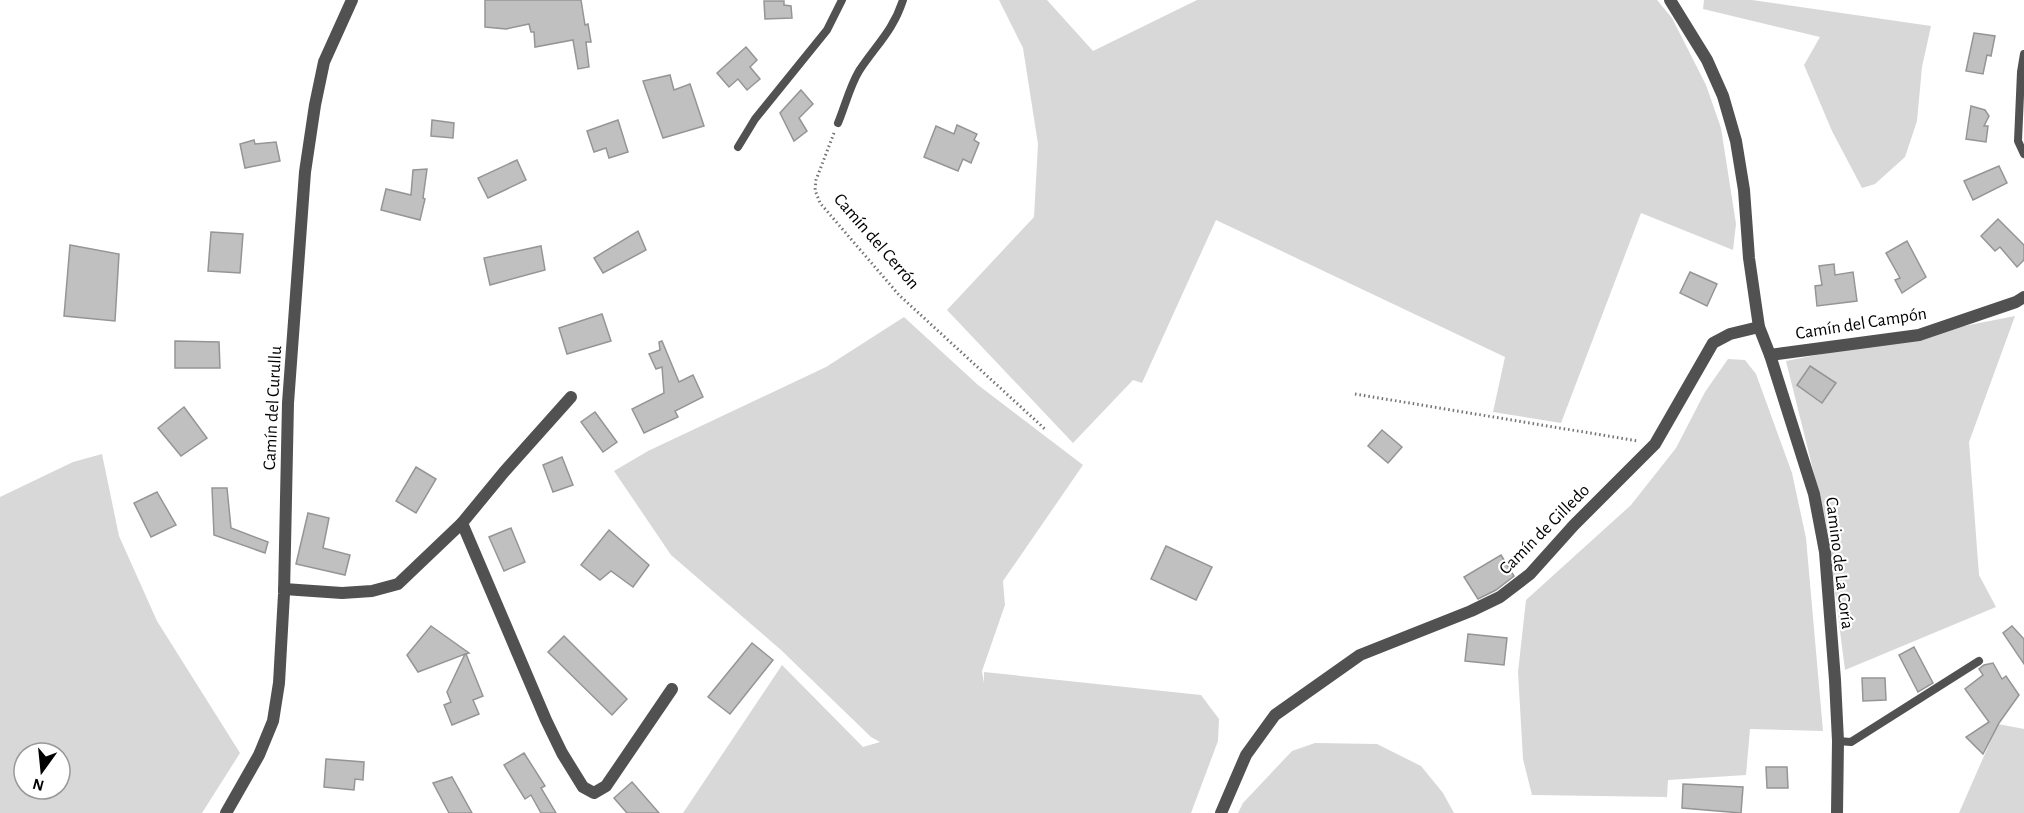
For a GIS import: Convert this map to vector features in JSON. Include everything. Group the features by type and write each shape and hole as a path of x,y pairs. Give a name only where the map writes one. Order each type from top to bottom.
{"street":[{"name":"Camín del Curullu","path":"226,813 259,755 273,721 279,683 284,589 288,403 305,172 324,62 352,0"},
{"name":"Camino de La Coría","path":"1670,0 1707,60 1723,96 1736,141 1744,190 1749,258 1759,327 1814,495 1825,552 1835,680 1838,741 1836,813"},
{"name":"Camín del Campón","path":"1770,355 1919,335 2016,302 2024,297"},
{"name":"Camín de Gilledo","path":"1221,813 1246,755 1275,715 1360,655 1471,611 1500,597 1530,574 1574,525 1655,444 1713,343 1731,334 1759,327"},
{"path":"284,589 342,593 372,591 398,584 462,523 571,397"},
{"path":"462,523 546,720 562,753 583,787 594,793 606,786 672,689"}],"lane":[{"path":"738,147 755,119 827,30 842,0"},
{"path":"838,123 858,73 891,29 903,0"},
{"path":"2024,54 2018,141 2024,154"},
{"path":"1838,741 1851,742 1979,662"}],"path":[{"name":"Camín del Cerrón","path":"838,123 816,180 815,190 820,203 899,295 1046,430"},
{"path":"1355,394 1655,444"}],"shaded area":[{"path":"999,0 1047,0 1093,51 1197,0 1657,0 1672,18 1706,85 1721,128 1736,224 1733,250 1641,213 1561,423 1493,412 1505,357 1216,220 1142,383 1133,380 1073,443 947,310 1034,217 1038,144 1023,48"},
{"path":"1704,0 1752,0 1931,26 1922,67 1917,121 1905,157 1875,184 1862,188 1832,131 1804,65 1820,37 1703,9"},
{"path":"2015,316 1969,442 1979,575 1996,607 1845,670 1826,522 1786,361"},
{"path":"904,317 978,385 1083,465 1003,581 1005,605 982,671 984,683 984,672 1201,695 1219,719 1218,741 1191,813 683,813 782,665 863,747 880,742 871,737 781,650 671,555 614,471 648,451 826,367"},
{"path":"1728,359 1745,360 1756,374 1792,473 1806,538 1823,731 1750,729 1746,775 1668,780 1667,797 1532,795 1523,759 1518,672 1526,600 1631,505 1676,448 1705,392"},
{"path":"102,454 119,536 157,621 240,753 202,813 0,813 0,497 73,462"},
{"path":"1998,724 2024,729 2024,813 1959,813"},
{"path":"1315,743 1377,744 1421,766 1443,793 1454,813 1238,813 1243,803 1292,751"}],"building":[{"path":"485,0 581,0 585,25 588,24 591,42 586,42 589,67 578,69 573,40 535,47 534,32 531,32 529,24 506,29 485,27"},
{"path":"764,1 784,1 784,5 791,6 792,18 765,19"},
{"path":"1974,33 1995,36 1991,56 1987,55 1983,74 1966,71"},
{"path":"746,47 757,60 750,67 760,79 747,90 738,79 729,87 717,73"},
{"path":"670,75 674,90 690,84 704,126 663,138 643,81"},
{"path":"801,90 813,104 799,118 807,131 794,141 780,113"},
{"path":"1971,106 1985,110 1989,116 1984,126 1988,126 1986,142 1966,139"},
{"path":"432,120 454,123 453,138 431,136"},
{"path":"618,120 628,152 609,158 606,148 594,152 587,131"},
{"path":"957,125 977,134 974,140 979,143 971,163 963,159 958,171 924,157 936,126 954,134"},
{"path":"254,140 255,144 276,142 280,161 245,168 240,144"},
{"path":"517,160 526,180 488,198 478,178"},
{"path":"1999,166 2007,183 1973,200 1964,181"},
{"path":"427,169 423,198 425,199 420,220 381,210 386,189 411,195 413,170"},
{"path":"1998,219 2024,245 2024,260 2017,267 2000,247 1995,251 1981,236"},
{"path":"638,231 646,250 603,273 594,258"},
{"path":"211,232 243,234 240,273 208,271"},
{"path":"1907,241 1926,277 1902,293 1895,280 1900,278 1886,253"},
{"path":"70,245 119,254 115,321 64,316"},
{"path":"541,246 545,270 490,285 484,258"},
{"path":"1834,264 1835,275 1853,272 1857,301 1817,306 1815,286 1822,285 1819,266"},
{"path":"1690,272 1717,284 1707,306 1680,293"},
{"path":"602,314 611,341 567,354 559,328"},
{"path":"175,341 219,342 220,368 175,368"},
{"path":"662,341 679,382 693,375 703,397 675,411 678,417 644,433 632,409 664,393 662,367 656,369 649,354 660,350 659,342"},
{"path":"1810,366 1836,383 1822,403 1797,385"},
{"path":"184,407 207,438 181,456 158,428"},
{"path":"595,412 617,442 603,452 581,422"},
{"path":"1382,430 1402,447 1388,463 1368,446"},
{"path":"562,457 573,485 553,492 543,465"},
{"path":"416,467 436,479 416,513 396,501"},
{"path":"212,488 227,488 231,528 268,542 265,553 214,535"},
{"path":"157,492 176,525 151,537 134,503"},
{"path":"308,513 329,518 323,548 350,555 345,575 296,564"},
{"path":"511,528 525,562 504,571 489,537"},
{"path":"609,530 649,565 633,587 611,571 600,580 581,565"},
{"path":"1166,546 1212,567 1196,600 1151,579"},
{"path":"1501,555 1514,576 1496,590 1478,599 1464,577"},
{"path":"431,626 469,653 466,654 483,696 473,700 479,714 452,725 444,705 451,702 447,692 465,654 418,672 407,655"},
{"path":"2012,626 2024,639 2024,664 2003,633"},
{"path":"1468,634 1507,638 1504,665 1465,661"},
{"path":"564,636 627,699 612,715 548,652"},
{"path":"752,643 773,660 730,714 708,697"},
{"path":"1914,647 1933,683 1918,692 1899,655"},
{"path":"1993,663 2002,679 2006,676 2019,695 1999,723 1983,754 1966,737 1989,722 1965,689 1983,675 1979,669"},
{"path":"1862,678 1885,678 1886,700 1863,701"},
{"path":"524,753 545,786 541,788 556,813 541,813 531,795 525,799 504,765"},
{"path":"326,759 364,762 363,780 355,779 354,790 324,787"},
{"path":"1766,767 1787,767 1788,788 1767,788"},
{"path":"452,777 472,813 449,813 433,783"},
{"path":"632,782 659,813 627,813 614,798"},
{"path":"1683,784 1743,787 1741,813 1682,808"}]}
